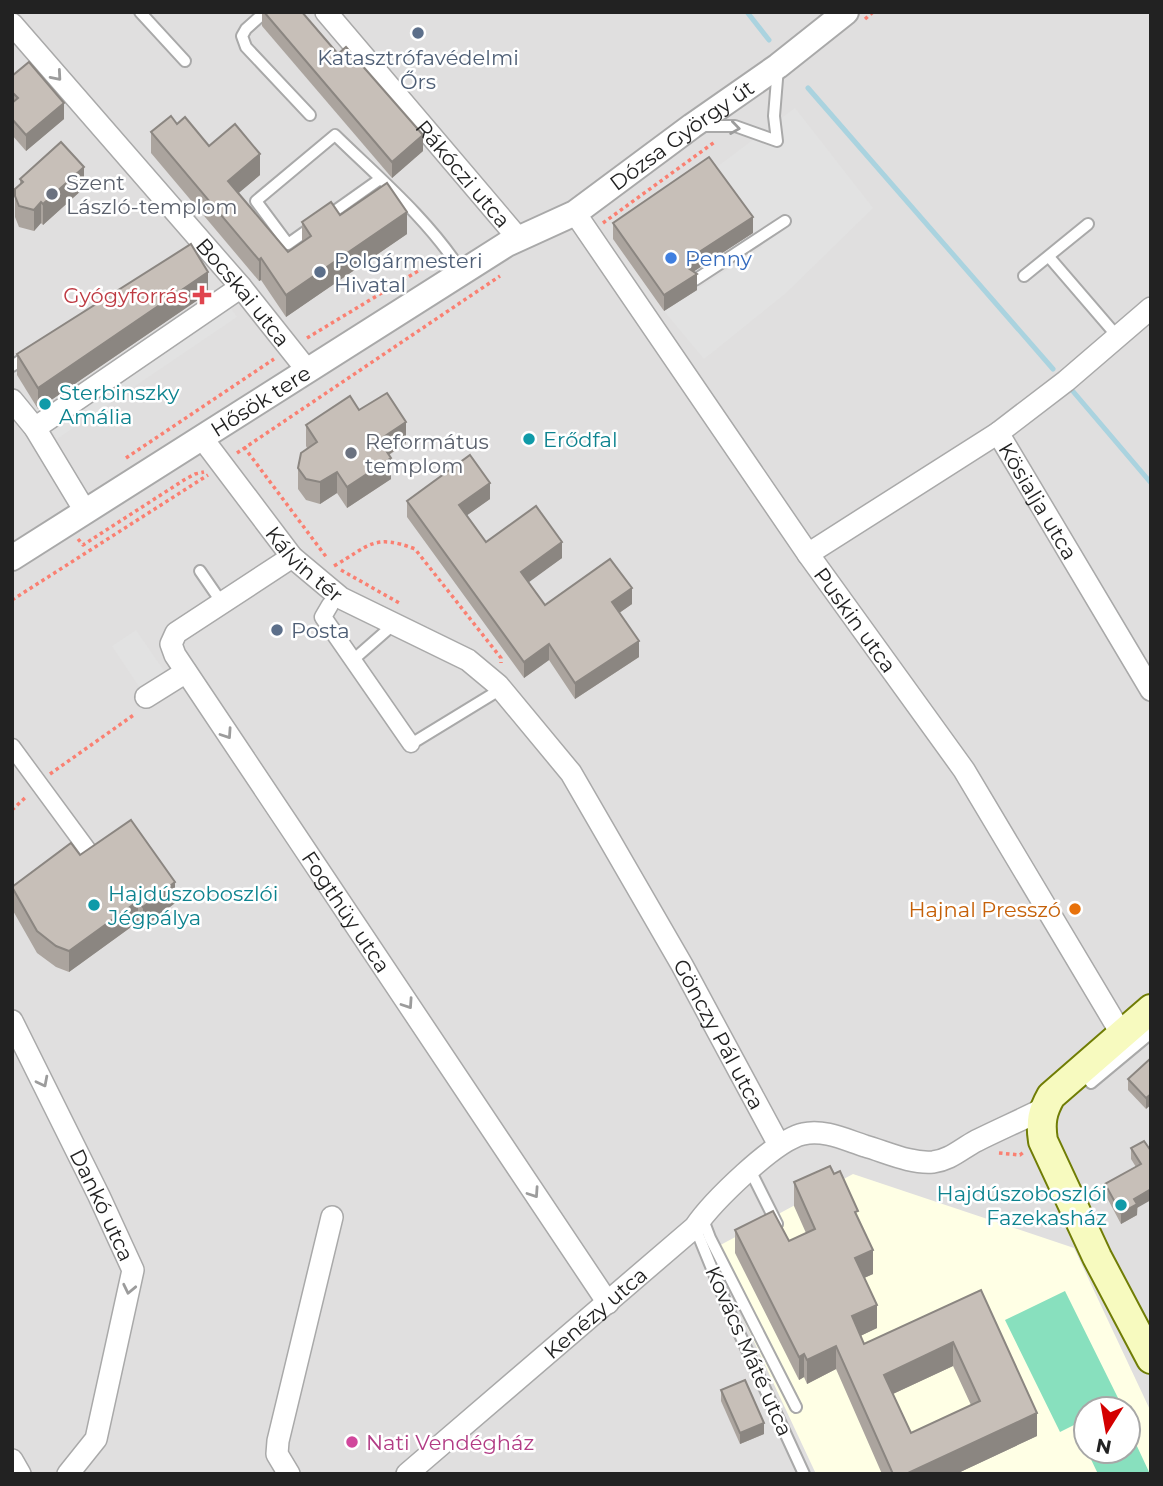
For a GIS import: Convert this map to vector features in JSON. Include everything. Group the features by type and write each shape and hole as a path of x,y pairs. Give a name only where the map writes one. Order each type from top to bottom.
{"main road":[{"path":"1151,1009 1051,1096 1043,1110 1040,1123 1043,1141 1097,1257 1151,1359"}],"street":[{"name":"Rákóczi utca","path":"326,12 512,241"},
{"name":"Dózsa György út","path":"512,241 581,222 692,126 855,16"},
{"name":"Bocskai utca","path":"12,24 241,287 307,370"},
{"name":"Puskin utca","path":"581,222 808,554 964,770 1121,1033"},
{"name":"Hősök tere","path":"12,558 307,370 456,262 512,241"},
{"path":"35,428 241,287"},
{"path":"998,433 1066,381 1151,308"},
{"path":"12,400 35,428 85,511"},
{"name":"Kösialja utca","path":"808,554 998,433 1151,690"},
{"path":"202,438 222,473"},
{"name":"Kálvin tér","path":"222,473 292,557 341,598 468,660 500,687"},
{"name":"Fogthüy utca","path":"292,557 176,633 171,644 175,655 608,1303"},
{"path":"330,605 323,617 411,744"},
{"path":"142,704 187,674"},
{"name":"Gönczy Pál utca","path":"500,687 571,773 682,965 779,1145"},
{"path":"12,747 90,853"},
{"name":"Dankó utca","path":"12,1021 133,1270 96,1439 68,1474"},
{"path":"779,1145 802,1134 821,1133 918,1161 935,1161 957,1153 1043,1110"},
{"name":"Kenézy utca","path":"407,1474 608,1303 699,1222 779,1145"},
{"path":"289,1474 277,1454 278,1441 332,1217"},
{"path":"12,1460 20,1474"}],"lane":[{"path":"140,12 185,61"},
{"path":"265,12 242,36 246,47 310,116"},
{"path":"692,126 735,126 777,141 774,117 778,66"},
{"path":"380,179 288,244 256,201 335,135 424,222 456,262"},
{"path":"695,280 785,221"},
{"path":"1024,276 1088,224"},
{"path":"1049,257 1116,336"},
{"path":"12,366 35,350"},
{"path":"200,571 222,603"},
{"path":"353,660 394,624"},
{"path":"411,744 500,687"},
{"path":"1081,1068 1091,1083 1151,1033"},
{"path":"750,1170 780,1231"},
{"path":"699,1222 796,1408"},
{"name":"Kovács Máté utca","path":"699,1222 730,1313 804,1474"}],"path":[{"path":"855,16 873,12"},
{"path":"581,222 611,219 735,126"},
{"path":"121,461 290,348 456,262"},
{"path":"12,600 222,473 244,447 508,271"},
{"path":"244,447 333,566 378,540 396,542 415,549 501,658 500,687"},
{"path":"184,480 195,474 222,473"},
{"path":"12,810 59,766 142,704"}],"shaded area":[{"path":"12,12 1151,12 1151,1474 12,1474"},
{"path":"795,108 873,208 786,293 704,359 664,311 762,247 709,173"},
{"path":"224,298 237,317 57,439 46,421"},
{"path":"136,630 173,684 148,700 112,646"},
{"path":"853,1174 1074,1248 1151,1412 1151,1474 816,1474 711,1250"}],"green space":[{"path":"1065,1291 1117,1395 1072,1395 1072,1426 1060,1432 1005,1320"},
{"path":"1142,1457 1150,1474 1098,1474 1094,1465 1142,1465"}],"building":[{"path":"264,12 302,12 338,54 346,47 423,135 392,162"},
{"path":"29,62 64,103 26,135 12,119 12,103 18,98 12,92 12,76"},
{"path":"171,116 177,124 185,117 209,146 235,124 260,154 228,181 288,252 311,236 302,222 331,202 340,215 387,183 407,212 286,295 261,258 259,260 151,132"},
{"path":"61,142 84,167 34,210 19,206 15,189 23,182 20,179"},
{"name":"Penny","path":"709,157 753,217 690,258 687,261 688,268 697,274 664,295 613,223"},
{"path":"191,244 208,272 38,388 17,354"},
{"name":"Református templom","path":"387,393 406,422 379,440 391,458 347,487 337,472 320,482 306,479 298,468 301,453 317,442 306,425 350,396 359,410"},
{"path":"470,455 490,483 459,505 486,542 536,506 562,542 521,572 545,605 610,559 632,588 612,602 639,641 575,683 549,644 524,662 407,501"},
{"name":"Hajdúszoboszlói Jégpálya","path":"131,820 175,882 143,907 138,901 69,951 56,946 37,931 12,887 71,843 80,855"},
{"path":"1151,1058 1151,1094 1146,1098 1128,1079"},
{"path":"1144,1141 1151,1151 1151,1189 1134,1199 1137,1204 1121,1213 1105,1184 1141,1164 1131,1148"},
{"path":"830,1166 834,1174 840,1171 858,1211 855,1212 873,1250 855,1258 877,1305 852,1316 864,1344 981,1290 1037,1413 906,1474 893,1474 836,1346 807,1360 804,1354 799,1357 735,1230 773,1211 789,1241 815,1229 794,1182","holes":["953,1342 980,1401 911,1433 884,1375"]},
{"path":"745,1380 764,1423 740,1433 721,1390"}],"waterway":[{"path":"747,12 769,40"},
{"path":"808,88 1053,369"},
{"path":"1071,389 1151,483"}],"place":[{"name":"Katasztrófavédelmi Őrs","path":"418,33"},
{"name":"Szent László-templom","path":"52,194"},
{"name":"Penny","path":"671,258"},
{"name":"Polgármesteri Hivatal","path":"320,272"},
{"name":"Gyógyforrás","path":"202,295"},
{"name":"Sterbinszky Amália","path":"45,404"},
{"name":"Erődfal","path":"529,439"},
{"name":"Református templom","path":"351,453"},
{"name":"Posta","path":"277,630"},
{"name":"Hajdúszoboszlói Jégpálya","path":"94,905"},
{"name":"Hajnal Presszó","path":"1075,909"},
{"name":"Hajdúszoboszlói Fazekasház","path":"1121,1205"},
{"name":"Nati Vendégház","path":"352,1442"}]}
